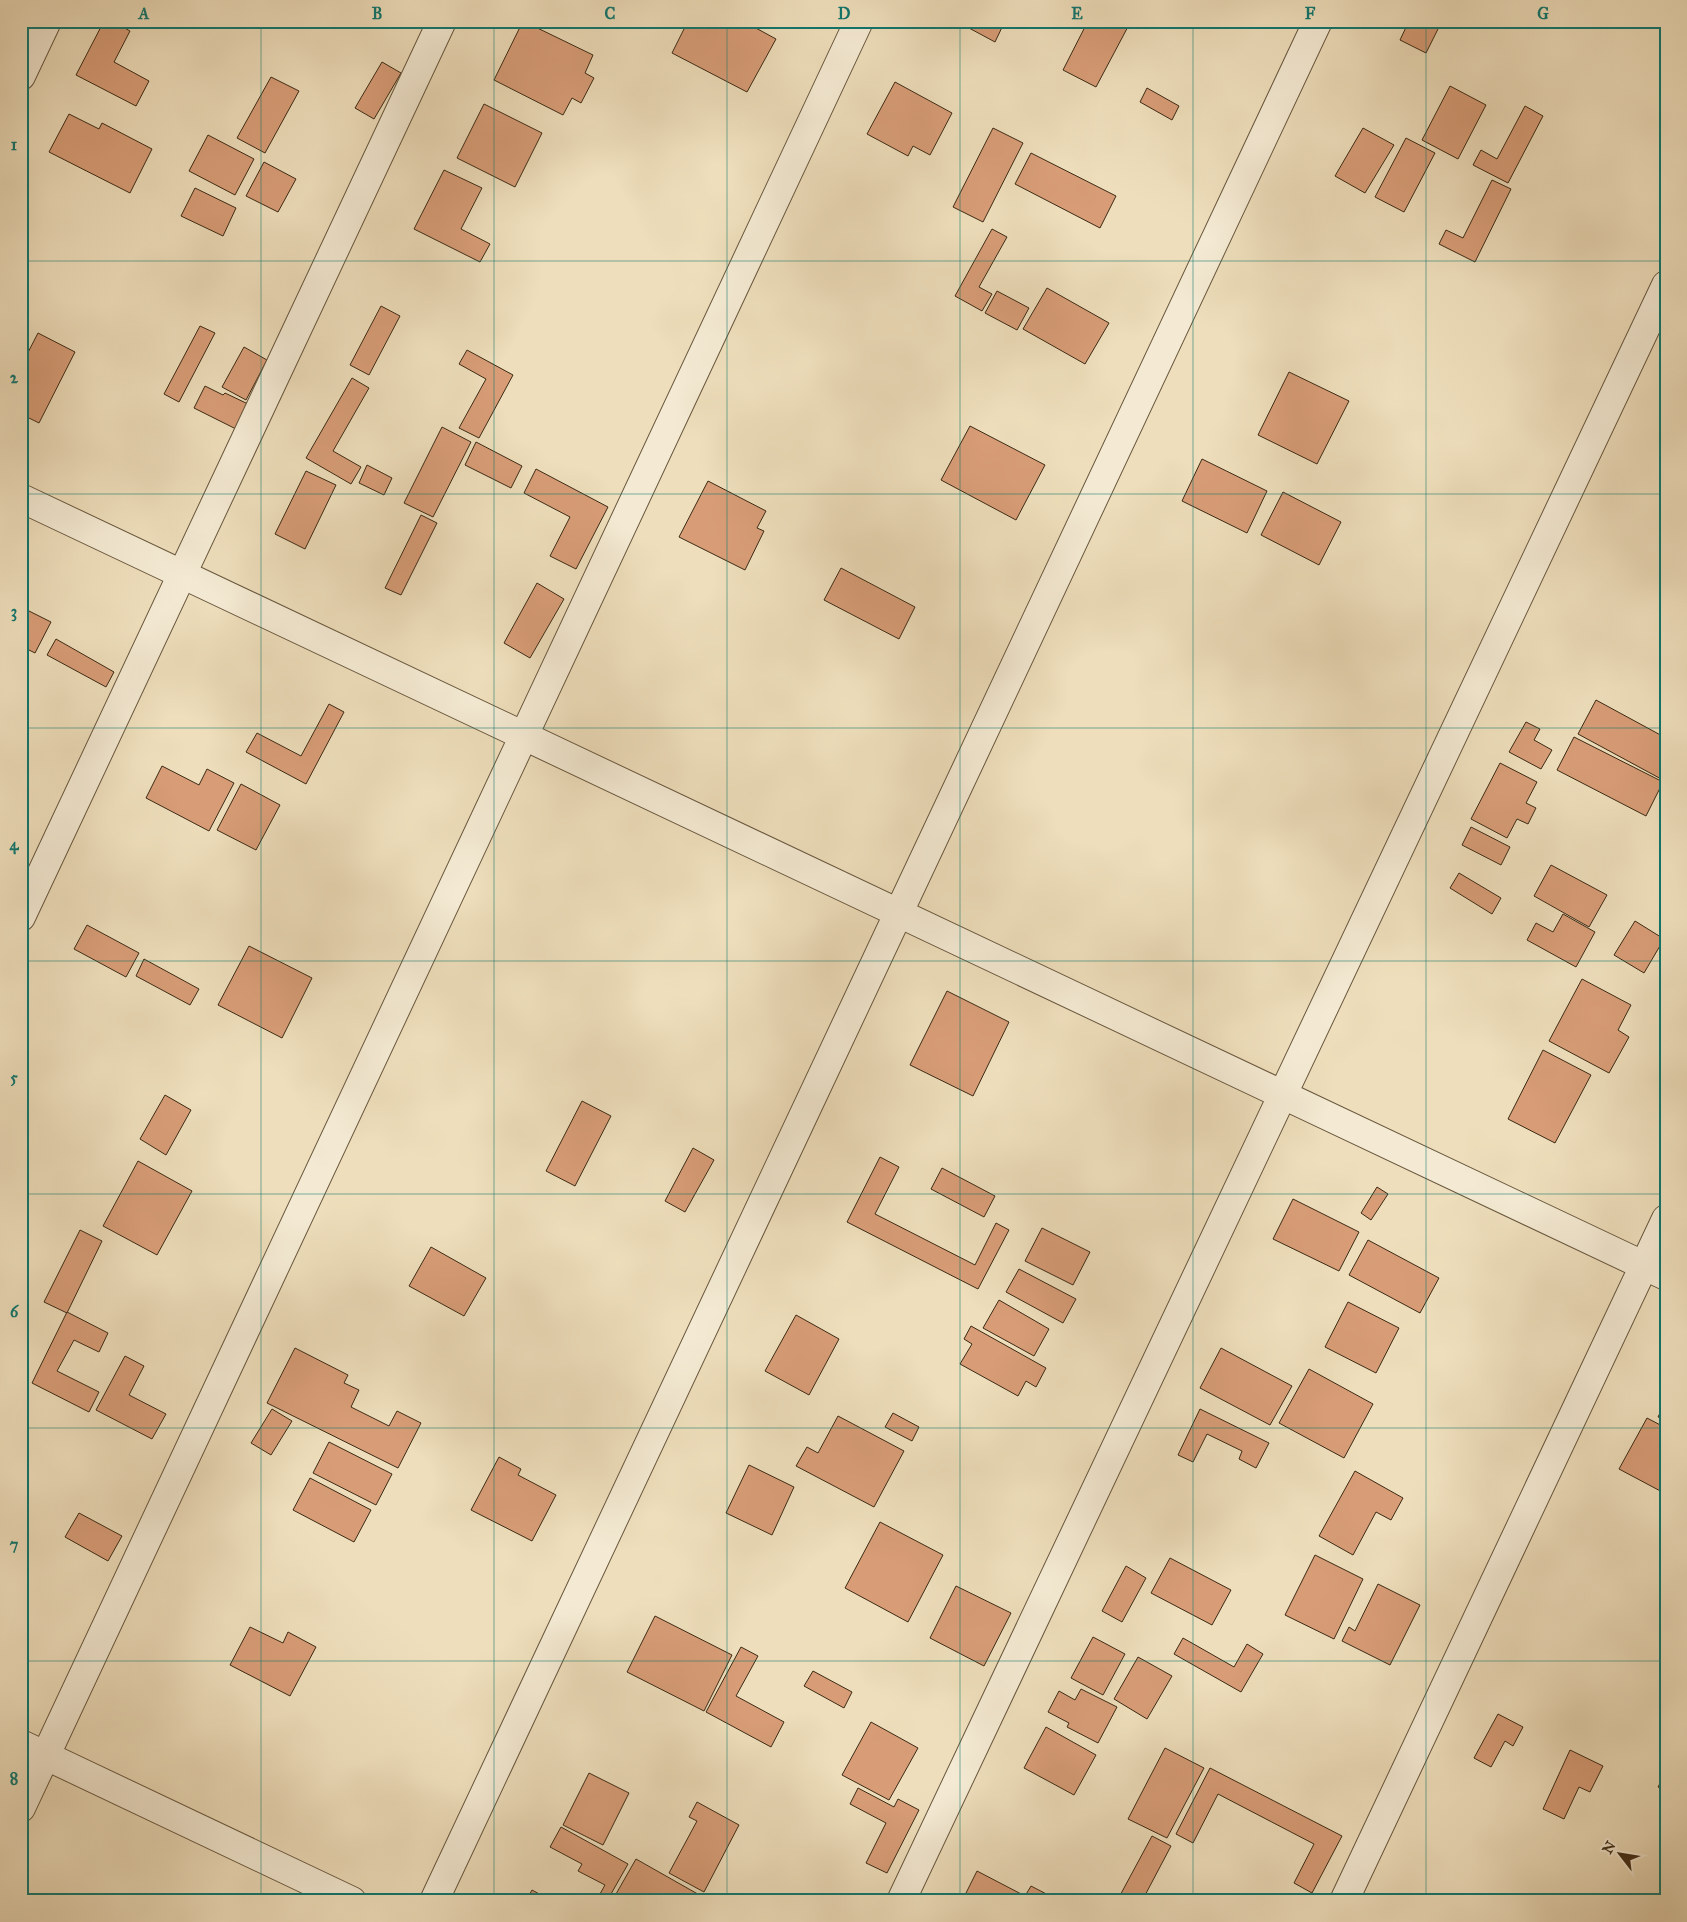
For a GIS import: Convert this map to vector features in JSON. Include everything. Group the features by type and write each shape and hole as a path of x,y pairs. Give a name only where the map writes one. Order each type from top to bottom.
{"street":[{"path":"21,76 47,21"},
{"path":"21,917 442,21"},
{"path":"21,1808 859,21"},
{"path":"434,1901 1318,21"},
{"path":"901,1901 1666,285"},
{"path":"21,498 1655,1271"},
{"path":"1344,1901 1655,1271 1666,1219"},
{"path":"21,1744 352,1901"}],"building":[{"path":"104,21 112,21 130,31 114,62 149,81 136,106 76,75"},
{"path":"161,21 176,21 173,27"},
{"path":"523,21 593,55 585,73 594,78 581,103 572,98 563,115 494,80"},
{"path":"688,21 743,21 776,39 747,92 672,53"},
{"path":"956,21 1005,21 995,42"},
{"path":"1088,21 1131,21 1096,87 1063,70"},
{"path":"1409,21 1442,21 1426,53 1400,40"},
{"path":"382,62 401,73 374,119 355,108"},
{"path":"271,77 299,91 265,153 237,138"},
{"path":"895,82 952,113 930,155 913,146 908,156 867,134"},
{"path":"1450,86 1486,105 1458,159 1422,140"},
{"path":"1147,88 1179,106 1172,120 1140,102"},
{"path":"484,104 542,133 515,187 457,158"},
{"path":"1525,106 1543,116 1508,183 1473,165 1481,150 1497,159"},
{"path":"69,114 99,129 102,123 152,149 130,193 49,152"},
{"path":"993,128 1023,143 983,222 953,207"},
{"path":"1363,128 1394,145 1365,193 1335,176"},
{"path":"208,135 254,159 235,195 189,171"},
{"path":"1406,138 1435,153 1404,212 1375,197"},
{"path":"1031,153 1116,196 1100,228 1015,184"},
{"path":"264,162 296,179 278,212 246,196"},
{"path":"444,170 482,188 461,229 490,244 480,262 414,229"},
{"path":"1492,180 1511,189 1475,262 1439,244 1446,230 1463,238"},
{"path":"195,188 236,208 223,236 181,216"},
{"path":"992,229 1007,237 979,287 992,294 982,311 955,296"},
{"path":"1047,288 1109,323 1085,364 1023,329"},
{"path":"997,291 1029,308 1017,330 985,313"},
{"path":"381,306 400,316 369,375 350,365"},
{"path":"200,326 215,333 179,402 164,394"},
{"path":"38,333 75,352 39,423 21,414 21,366"},
{"path":"244,347 267,360 246,400 222,387"},
{"path":"467,350 513,375 479,438 459,428 486,379 459,364"},
{"path":"1289,372 1349,401 1317,464 1258,435"},
{"path":"352,378 369,388 333,451 361,467 351,484 306,458"},
{"path":"205,386 248,404 236,429 194,408"},
{"path":"970,426 1045,465 1016,520 941,480"},
{"path":"442,427 471,442 433,517 404,503"},
{"path":"476,442 522,466 511,488 465,465"},
{"path":"1202,459 1267,491 1247,533 1182,501"},
{"path":"367,465 392,478 384,495 359,483"},
{"path":"536,469 608,507 576,569 550,556 570,517 524,493"},
{"path":"306,471 336,485 305,549 275,534"},
{"path":"708,481 766,511 757,528 764,531 745,570 679,537"},
{"path":"1283,492 1341,522 1319,565 1261,535"},
{"path":"421,515 437,523 401,595 385,588"},
{"path":"841,568 915,607 899,639 824,600"},
{"path":"537,583 564,599 530,658 504,643"},
{"path":"21,607 51,622 35,653 21,646"},
{"path":"56,639 114,672 106,687 47,655"},
{"path":"1596,700 1666,738 1666,774 1663,780 1578,734"},
{"path":"329,704 344,712 306,784 246,752 257,733 301,756"},
{"path":"1526,722 1540,729 1534,740 1552,750 1541,769 1509,752"},
{"path":"1574,737 1663,782 1646,816 1557,770"},
{"path":"1500,763 1537,782 1526,803 1536,808 1528,824 1517,819 1507,838 1471,819"},
{"path":"162,766 199,785 207,769 234,783 209,831 146,798"},
{"path":"241,784 280,805 256,850 217,830"},
{"path":"1471,827 1510,847 1501,865 1462,845"},
{"path":"1551,865 1607,895 1589,927 1534,896"},
{"path":"1459,873 1501,898 1492,914 1450,888"},
{"path":"1563,914 1595,932 1576,967 1527,940 1536,923 1553,932"},
{"path":"1635,921 1664,939 1644,973 1614,955"},
{"path":"87,925 139,953 126,977 74,949"},
{"path":"249,946 312,978 282,1038 218,1005"},
{"path":"144,959 199,989 190,1005 136,976"},
{"path":"1582,979 1631,1005 1618,1030 1629,1037 1609,1073 1549,1041"},
{"path":"947,991 1009,1022 973,1096 910,1065"},
{"path":"1543,1050 1591,1075 1555,1143 1508,1119"},
{"path":"165,1095 191,1110 166,1155 140,1139"},
{"path":"582,1101 611,1116 575,1186 546,1171"},
{"path":"693,1148 714,1160 685,1212 665,1201"},
{"path":"880,1157 899,1167 875,1214 975,1265 996,1223 1009,1230 978,1289 847,1222"},
{"path":"138,1161 192,1191 157,1255 103,1226"},
{"path":"942,1168 995,1196 984,1217 931,1189"},
{"path":"1377,1187 1388,1194 1371,1220 1361,1213"},
{"path":"1293,1199 1359,1232 1339,1271 1273,1239"},
{"path":"1042,1228 1090,1252 1073,1285 1025,1261"},
{"path":"80,1230 102,1241 67,1313 44,1302"},
{"path":"1368,1240 1439,1278 1420,1313 1349,1275"},
{"path":"431,1247 486,1278 464,1316 409,1286"},
{"path":"1019,1269 1076,1299 1063,1323 1006,1292"},
{"path":"999,1300 1049,1329 1034,1356 983,1328"},
{"path":"1348,1302 1399,1328 1376,1373 1325,1347"},
{"path":"67,1312 108,1333 99,1352 74,1340 57,1371 99,1392 89,1412 32,1383"},
{"path":"796,1315 839,1339 809,1395 765,1371"},
{"path":"971,1326 1046,1368 1036,1387 1026,1381 1018,1396 960,1364 972,1344 964,1339"},
{"path":"295,1348 348,1375 344,1383 359,1390 351,1407 389,1426 397,1411 421,1423 398,1468 267,1403"},
{"path":"1221,1348 1292,1386 1270,1425 1200,1388"},
{"path":"125,1356 144,1366 129,1395 166,1414 152,1439 96,1410"},
{"path":"1309,1369 1373,1404 1344,1458 1279,1423"},
{"path":"1666,1401 1666,1420 1658,1417"},
{"path":"272,1409 292,1421 271,1455 251,1443"},
{"path":"1200,1409 1269,1443 1256,1468 1239,1459 1242,1451 1207,1434 1193,1462 1178,1455"},
{"path":"893,1413 919,1427 912,1441 885,1427"},
{"path":"838,1416 904,1451 874,1507 796,1466 807,1447 818,1453"},
{"path":"1647,1418 1666,1428 1666,1494 1619,1469"},
{"path":"329,1442 392,1474 376,1505 313,1473"},
{"path":"499,1457 521,1469 518,1475 556,1495 532,1541 471,1510"},
{"path":"749,1465 794,1487 772,1535 726,1513"},
{"path":"1355,1471 1403,1498 1391,1520 1376,1512 1353,1555 1319,1536"},
{"path":"310,1478 371,1510 354,1542 293,1510"},
{"path":"79,1513 122,1536 108,1561 65,1537"},
{"path":"880,1522 943,1555 908,1622 845,1588"},
{"path":"1315,1555 1363,1579 1334,1639 1285,1615"},
{"path":"1170,1558 1231,1590 1212,1625 1151,1593"},
{"path":"1126,1566 1146,1578 1122,1622 1102,1611"},
{"path":"1378,1584 1420,1605 1390,1665 1342,1641 1349,1627 1355,1631"},
{"path":"956,1586 1011,1613 984,1666 930,1638"},
{"path":"655,1616 732,1655 704,1711 627,1672"},
{"path":"250,1627 283,1643 288,1632 316,1647 290,1696 230,1665"},
{"path":"1093,1637 1125,1654 1103,1695 1071,1678"},
{"path":"1183,1638 1234,1667 1247,1644 1263,1654 1241,1692 1174,1654"},
{"path":"741,1647 758,1656 736,1696 784,1722 771,1747 706,1712"},
{"path":"1138,1657 1172,1676 1147,1719 1114,1699"},
{"path":"813,1671 852,1692 844,1708 804,1686"},
{"path":"1081,1689 1117,1707 1098,1743 1067,1727 1069,1723 1048,1712 1059,1691 1075,1700"},
{"path":"1498,1714 1523,1727 1513,1746 1505,1741 1491,1767 1474,1758"},
{"path":"871,1722 918,1748 889,1800 842,1775"},
{"path":"1046,1727 1096,1755 1074,1795 1024,1768"},
{"path":"1165,1748 1204,1768 1167,1838 1128,1819"},
{"path":"1570,1750 1603,1766 1590,1792 1579,1787 1564,1819 1543,1809"},
{"path":"1210,1768 1342,1836 1312,1893 1294,1883 1314,1844 1218,1794 1193,1843 1176,1834"},
{"path":"1666,1772 1666,1791 1658,1787"},
{"path":"589,1773 629,1793 603,1845 563,1825"},
{"path":"858,1788 894,1807 898,1799 919,1810 887,1873 866,1863 886,1823 850,1804"},
{"path":"697,1802 739,1825 704,1892 669,1873 697,1821 689,1817"},
{"path":"561,1827 628,1864 607,1901 596,1901 605,1885 578,1871 582,1864 550,1847"},
{"path":"1152,1836 1171,1846 1142,1901 1117,1901"},
{"path":"636,1859 703,1897 701,1901 612,1901"},
{"path":"977,1871 1025,1896 1031,1886 1056,1899 1055,1901 962,1901"},
{"path":"532,1890 552,1901 526,1901"}]}
